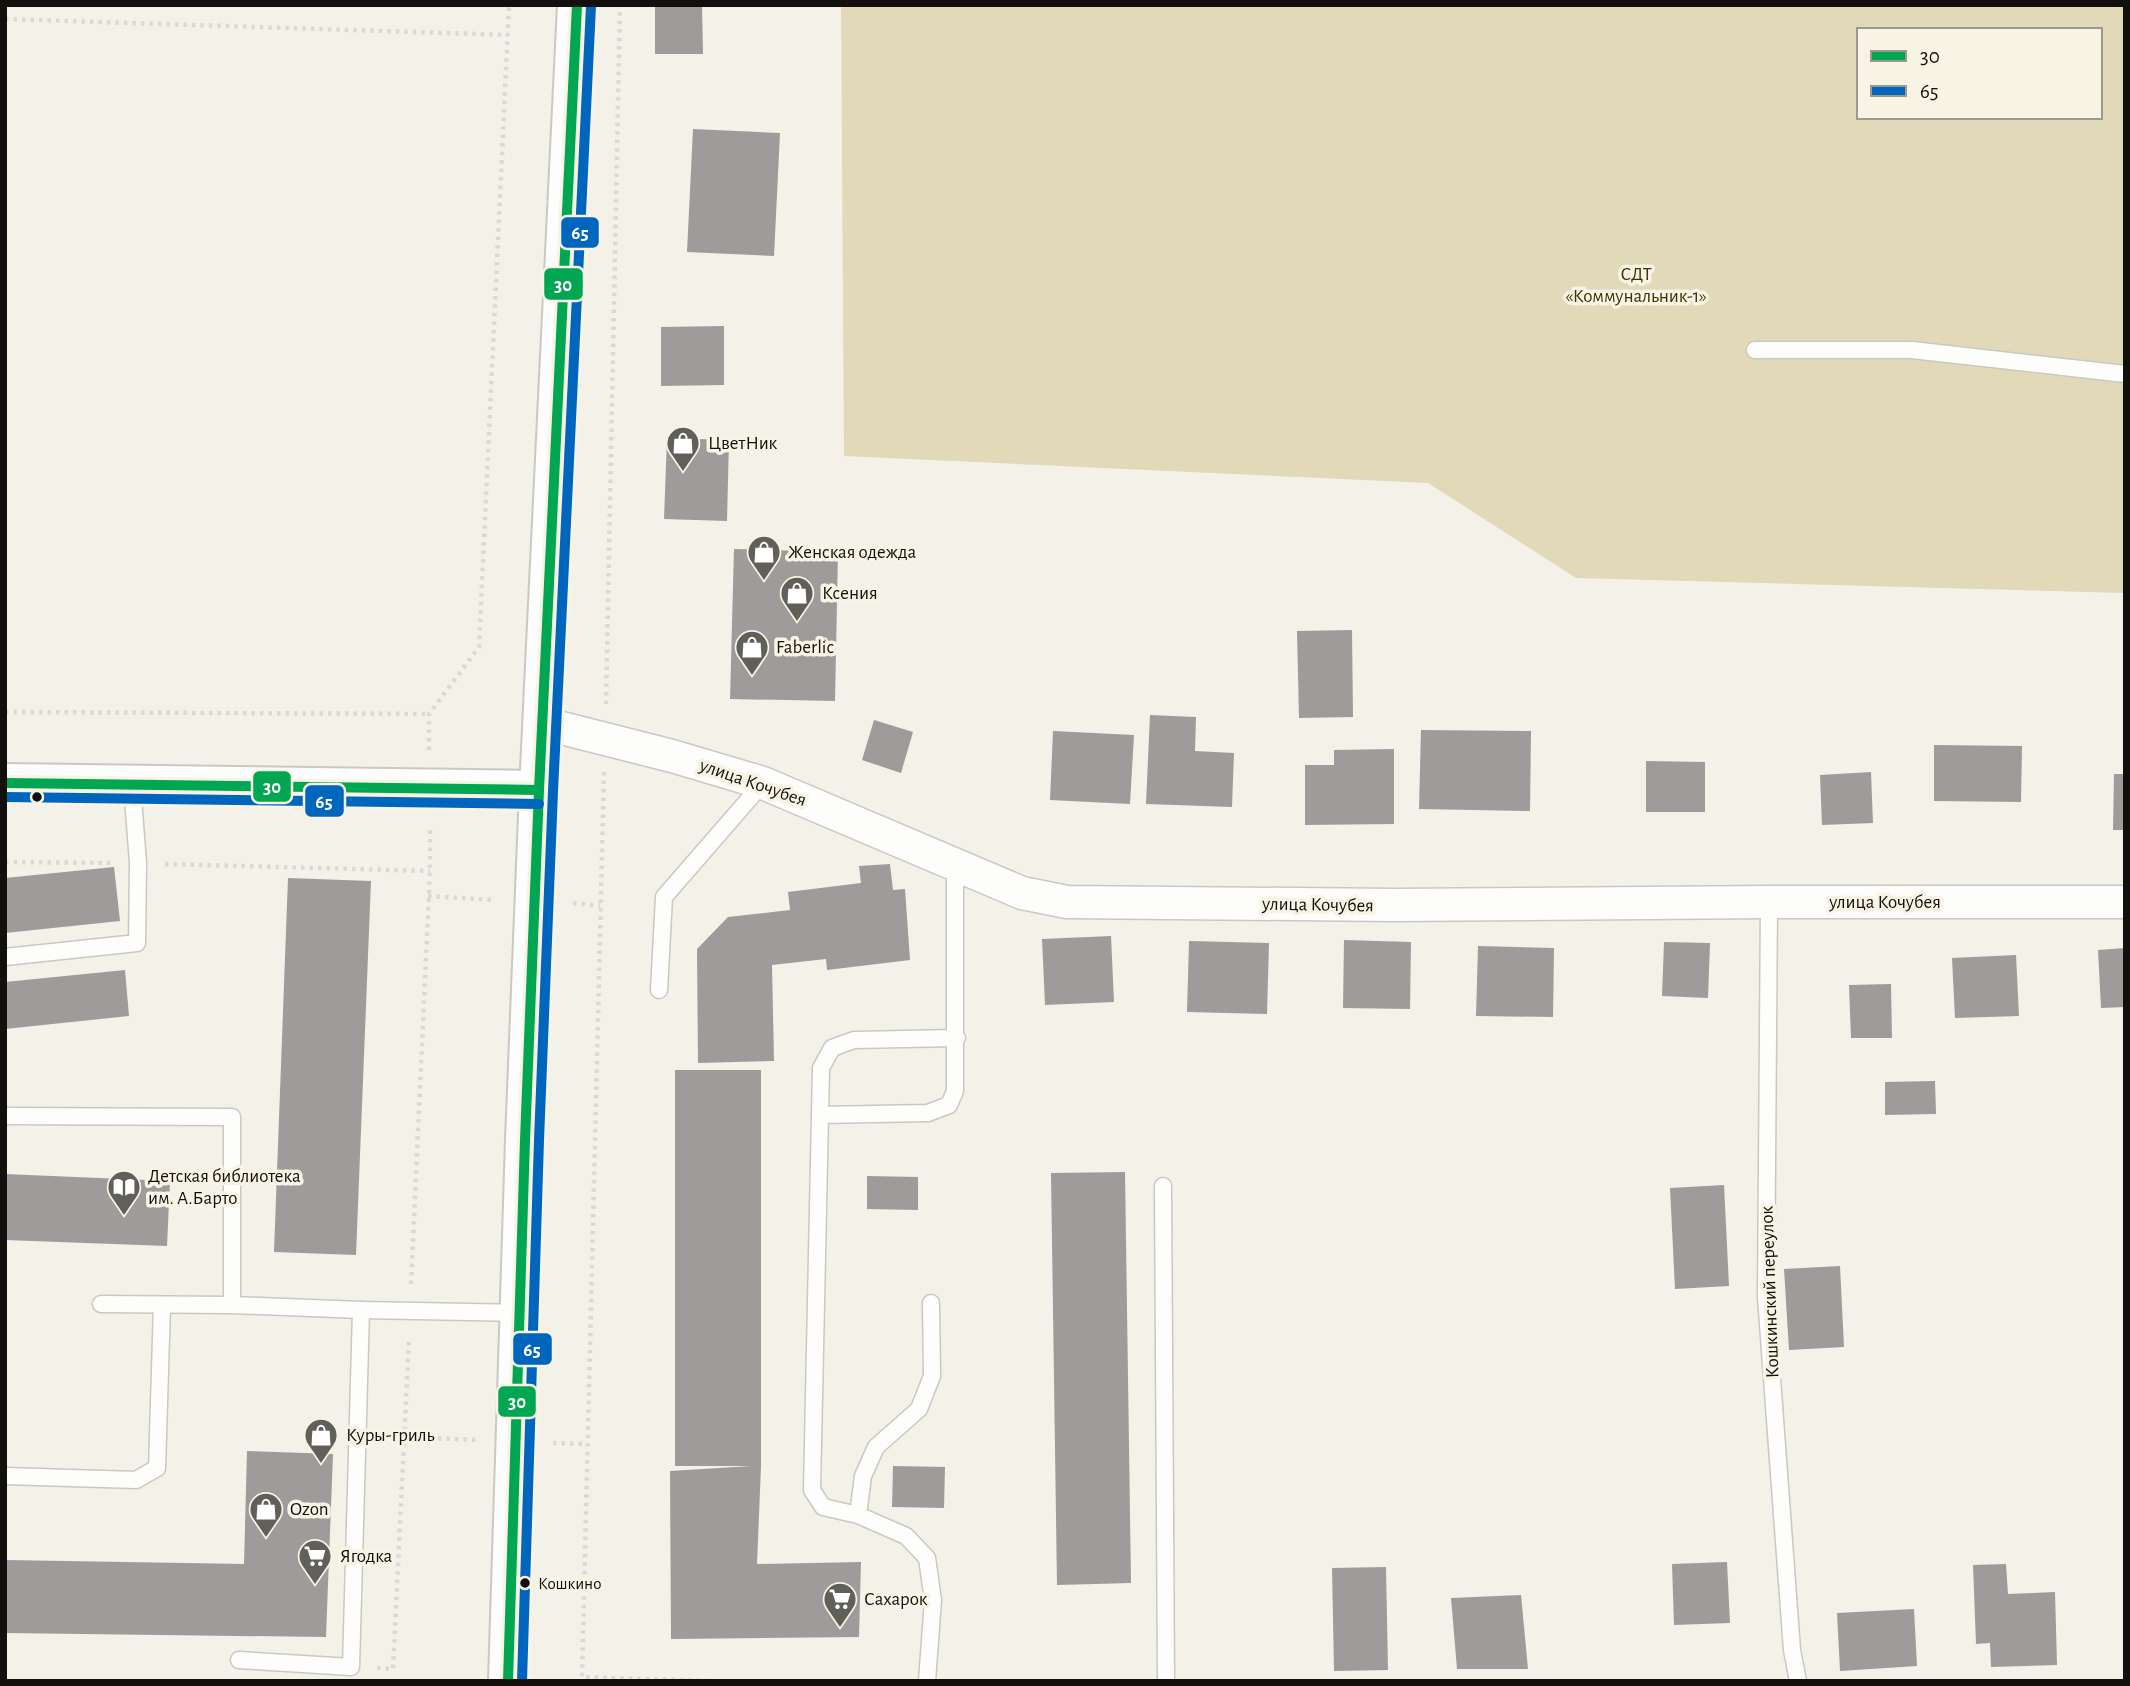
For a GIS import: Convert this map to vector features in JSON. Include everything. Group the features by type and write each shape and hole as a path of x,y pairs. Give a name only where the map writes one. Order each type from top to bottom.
{"main road":[{"path":"508,1681 539,790 577,5"},
{"path":"5,783 539,790"}],"street":[{"name":"улица Кочубея","path":"542,723 672,756 763,783 1022,893 1067,902 1394,905 2125,902"}],"lane":[{"path":"1755,351 1912,350 2125,374"},
{"path":"659,990 664,897 763,783"},
{"path":"5,957 137,943 138,863 132,785"},
{"path":"820,1115 928,1113 949,1105 955,1091 957,1038 955,864"},
{"name":"Кошкинский переулок","path":"1769,902 1766,1297 1791,1650 1798,1681"},
{"path":"927,1681 933,1600 927,1558 906,1536 858,1515 823,1507 811,1490 821,1069 832,1048 854,1040 957,1038"},
{"path":"5,1116 232,1117 232,1305"},
{"path":"1163,1186 1166,1681"},
{"path":"858,1515 863,1476 876,1447 919,1409 932,1376 931,1303"},
{"path":"102,1304 520,1313"},
{"path":"5,1476 136,1480 157,1468 162,1305"},
{"path":"239,1660 351,1667 361,1310"}],"path":[{"path":"430,755 429,713 480,647 509,5"},
{"path":"606,704 620,5"},
{"path":"5,19 508,35"},
{"path":"5,712 429,713"},
{"path":"604,759 582,1677 714,1681"},
{"path":"410,1297 430,871 430,819"},
{"path":"5,862 114,863"},
{"path":"161,864 430,871"},
{"path":"428,896 497,900"},
{"path":"561,903 600,905"},
{"path":"393,1669 409,1333"},
{"path":"404,1437 482,1440"},
{"path":"552,1443 587,1444"}],"green space":[{"name":"СДТ «Коммунальник-1»","path":"841,5 2125,5 2125,593 1576,578 1428,483 844,456"}],"building":[{"path":"655,5 702,5 703,54 655,54"},
{"path":"693,129 780,133 774,256 687,252"},
{"path":"724,326 724,385 661,386 661,327"},
{"path":"667,438 729,440 727,521 664,519"},
{"path":"734,549 838,552 835,701 730,699"},
{"path":"1352,630 1353,717 1299,718 1297,631"},
{"path":"1150,715 1196,717 1195,751 1234,753 1232,807 1146,804"},
{"path":"874,720 913,732 901,773 862,760"},
{"path":"1421,730 1531,731 1530,811 1419,809"},
{"path":"1053,731 1134,735 1130,804 1050,800"},
{"path":"1934,745 2022,746 2021,802 1934,801"},
{"path":"1394,749 1394,824 1305,825 1305,765 1334,765 1334,750"},
{"path":"1646,761 1705,762 1705,812 1646,812"},
{"path":"1871,772 1873,823 1822,825 1820,775"},
{"path":"2114,774 2125,774 2125,830 2113,830"},
{"path":"890,864 893,890 905,889 910,960 827,970 826,959 772,965 774,1061 698,1063 697,949 728,917 790,910 788,892 861,883 859,866"},
{"path":"114,867 120,921 5,933 5,878"},
{"path":"288,878 371,881 356,1255 274,1252"},
{"path":"1111,936 1114,1002 1045,1005 1042,939"},
{"path":"1344,940 1411,942 1410,1009 1343,1008"},
{"path":"1189,941 1269,943 1267,1014 1187,1012"},
{"path":"1664,942 1710,943 1708,998 1662,996"},
{"path":"1478,946 1554,948 1553,1017 1476,1016"},
{"path":"2125,948 2125,1007 2101,1008 2098,950"},
{"path":"2016,955 2019,1016 1955,1018 1952,958"},
{"path":"125,970 129,1016 5,1029 5,982"},
{"path":"1891,984 1892,1038 1851,1038 1849,985"},
{"path":"675,1070 761,1070 761,1466 757,1564 861,1562 859,1637 671,1639 670,1471 751,1466 675,1466"},
{"path":"1935,1081 1936,1114 1885,1115 1885,1082"},
{"path":"1125,1172 1131,1583 1057,1585 1051,1173"},
{"path":"5,1174 170,1181 167,1246 5,1240"},
{"path":"867,1176 918,1177 918,1210 867,1209"},
{"path":"1724,1185 1729,1286 1675,1289 1670,1188"},
{"path":"1840,1266 1844,1347 1789,1350 1784,1269"},
{"path":"247,1451 333,1454 326,1637 5,1633 5,1560 244,1564"},
{"path":"893,1466 945,1467 944,1508 892,1507"},
{"path":"1727,1562 1730,1623 1674,1625 1672,1564"},
{"path":"2006,1564 2008,1594 2055,1592 2057,1665 1991,1667 1990,1643 1976,1644 1973,1565"},
{"path":"1386,1567 1388,1670 1334,1671 1332,1568"},
{"path":"1521,1595 1528,1669 1457,1669 1451,1598"},
{"path":"1914,1609 1917,1666 1840,1671 1837,1613"}],"transit line":[{"name":"30","path":"508,1681 539,790 577,5"},
{"name":"65","path":"522,1681 553,791 591,6"},
{"name":"30","path":"5,783 539,790"},
{"name":"65","path":"5,797 539,804"}],"place":[{"name":"ЦветНик","path":"683,473"},
{"name":"Женская одежда","path":"764,582"},
{"name":"Ксения","path":"797,623"},
{"name":"Faberlic","path":"752,677"},
{"name":"Детская библиотека им. А.Барто","path":"124,1217"},
{"name":"Куры-гриль","path":"321,1465"},
{"name":"Ozon","path":"266,1539"},
{"name":"Кошкино","path":"525,1583"},
{"name":"Ягодка","path":"315,1586"},
{"name":"Сахарок","path":"840,1629"}]}
